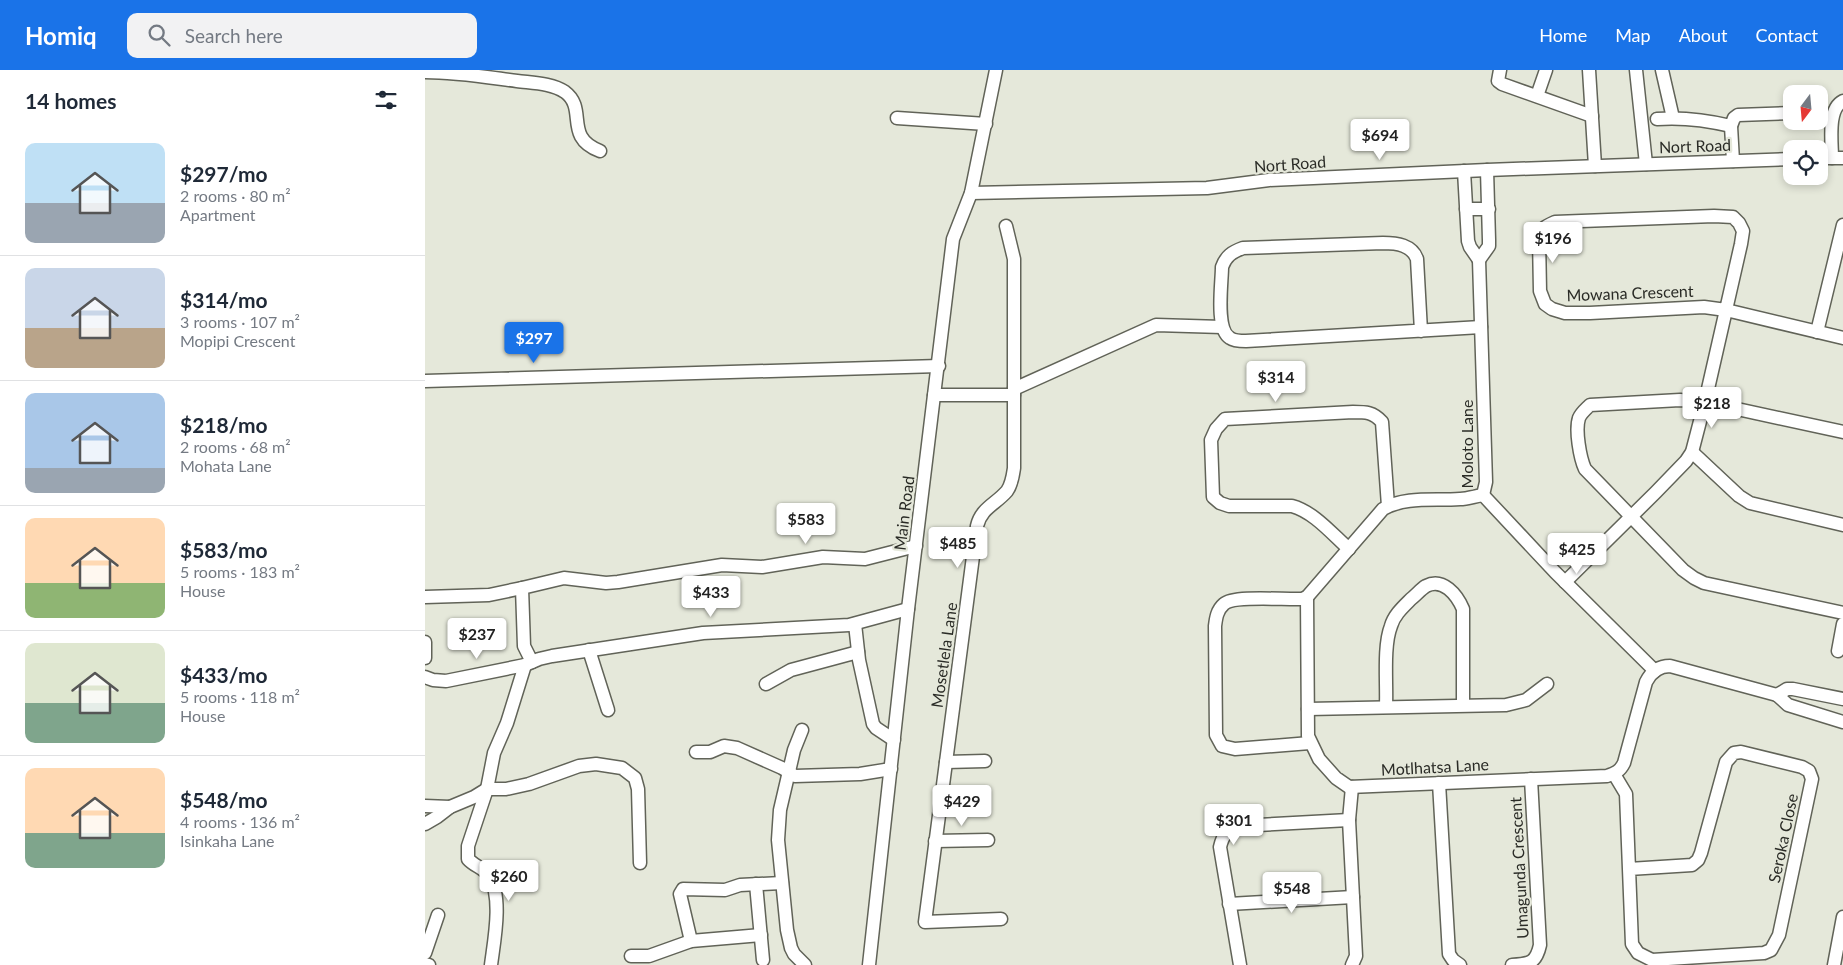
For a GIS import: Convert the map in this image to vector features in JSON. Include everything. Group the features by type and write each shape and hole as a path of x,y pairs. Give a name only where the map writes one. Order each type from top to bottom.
{"street":[{"name":"Main Road","path":"869,965 908,609 953,239 971,193 996,70"},
{"path":"1500,70 1498,81 1592,116"},
{"path":"1537,96 1546,70"},
{"path":"1589,70 1595,166"},
{"path":"1636,70 1646,164"},
{"path":"1662,70 1673,118"},
{"path":"425,72 454,72 540,84 565,92 576,109 578,133 588,146 600,151"},
{"path":"1838,158 1838,142 1833,112 1837,104 1843,101"},
{"path":"1733,161 1731,126 1734,118 1738,115 1783,113"},
{"path":"897,118 986,124"},
{"path":"1657,119 1699,119 1731,126"},
{"name":"Nort Road","path":"971,193 1207,188 1269,180 1783,159"},
{"path":"1464,171 1468,241 1479,260 1489,246 1487,170"},
{"path":"1465,210 1489,209"},
{"name":"Mowana Crescent","path":"1714,216 1733,218 1739,223 1743,231 1726,310 1704,307 1565,313 1552,310 1545,304 1540,291 1540,232 1545,226 1555,222 1714,216"},
{"path":"1817,332 1843,225"},
{"name":"Mosetlela Lane","path":"1001,918 925,922 979,519 984,511 1008,490 1014,468 1014,260 1006,226"},
{"path":"1421,331 1415,252 1394,243 1243,248 1232,252 1222,268 1222,328 1230,338 1246,341 1421,331 1481,327"},
{"name":"Moloto Lane","path":"1479,260 1486,482 1483,495 1565,582 1655,671"},
{"path":"1565,582 1680,468 1692,452 1726,310 1843,338"},
{"path":"934,395 1014,392 1155,325 1222,328"},
{"path":"425,381 939,366"},
{"path":"1843,432 1705,402 1680,400 1589,406 1579,418 1578,428 1580,459 1585,469 1683,570 1694,578 1704,583 1843,613"},
{"path":"1349,549 1307,512 1299,508 1292,506 1229,506 1220,503 1213,497 1211,440 1216,429 1225,419 1353,412 1369,412 1376,415 1382,422 1388,506"},
{"path":"1692,452 1739,496 1750,503 1843,525"},
{"path":"1310,743 1235,749 1222,746 1215,735 1215,626 1219,610 1224,603 1238,599 1298,599 1307,597 1383,509 1399,501 1461,499 1483,495"},
{"path":"425,597 489,595 564,578 606,583 722,565 762,567 823,557 865,559 916,546"},
{"path":"1386,706 1388,638 1391,625 1399,610 1426,586 1437,584 1450,589 1458,598 1463,609 1463,705"},
{"path":"491,965 496,922 495,894 490,877 484,870 471,863 467,853 470,837 487,789 494,753 504,731 528,663 524,646 522,588"},
{"path":"1307,597 1308,736 1319,759 1328,770 1343,784 1352,787 1349,820 1356,956 1352,965"},
{"path":"425,685 552,656 589,650 703,633 833,627 855,624 908,609"},
{"path":"855,624 858,652 873,724 894,740"},
{"path":"1838,651 1843,624"},
{"path":"425,642 425,658"},
{"path":"589,650 608,710"},
{"path":"766,684 791,670 858,652"},
{"path":"1614,774 1619,771 1624,763 1646,682 1660,667 1670,666 1777,694 1788,705 1843,722"},
{"path":"425,677 439,681"},
{"path":"1308,709 1506,705 1526,700 1547,684"},
{"path":"1777,694 1787,689 1793,689 1843,700"},
{"path":"802,730 794,750 789,772 779,821 778,840 791,948 805,965"},
{"path":"696,752 710,752 724,746 737,748 795,776 861,774 891,769"},
{"name":"Seroka Close","path":"1614,774 1626,794 1629,869 1632,944 1634,949 1643,957 1652,960 1768,952 1779,935 1812,783 1810,774 1801,767 1741,752 1734,753 1726,762 1698,860 1692,864 1629,869"},
{"path":"946,762 985,761"},
{"path":"425,824 449,807 474,797 487,789 506,789 529,784 579,766 596,764 622,768 635,778 638,789 640,863"},
{"name":"Motlhatsa Lane","path":"1352,787 1607,776 1614,774"},
{"name":"Umagunda Crescent","path":"1512,965 1526,964 1532,961 1536,957 1540,945 1531,779"},
{"path":"1439,783 1449,954 1460,965"},
{"path":"425,806 449,807"},
{"path":"1240,965 1220,847 1221,840 1228,831 1240,826 1349,820"},
{"path":"935,841 988,840"},
{"path":"691,941 680,894 683,889 725,890 740,885 782,883"},
{"path":"756,884 763,960"},
{"path":"1229,904 1353,897"},
{"path":"425,953 438,915"},
{"path":"1834,965 1843,918"},
{"path":"631,956 649,956 691,941 761,935"}]}
